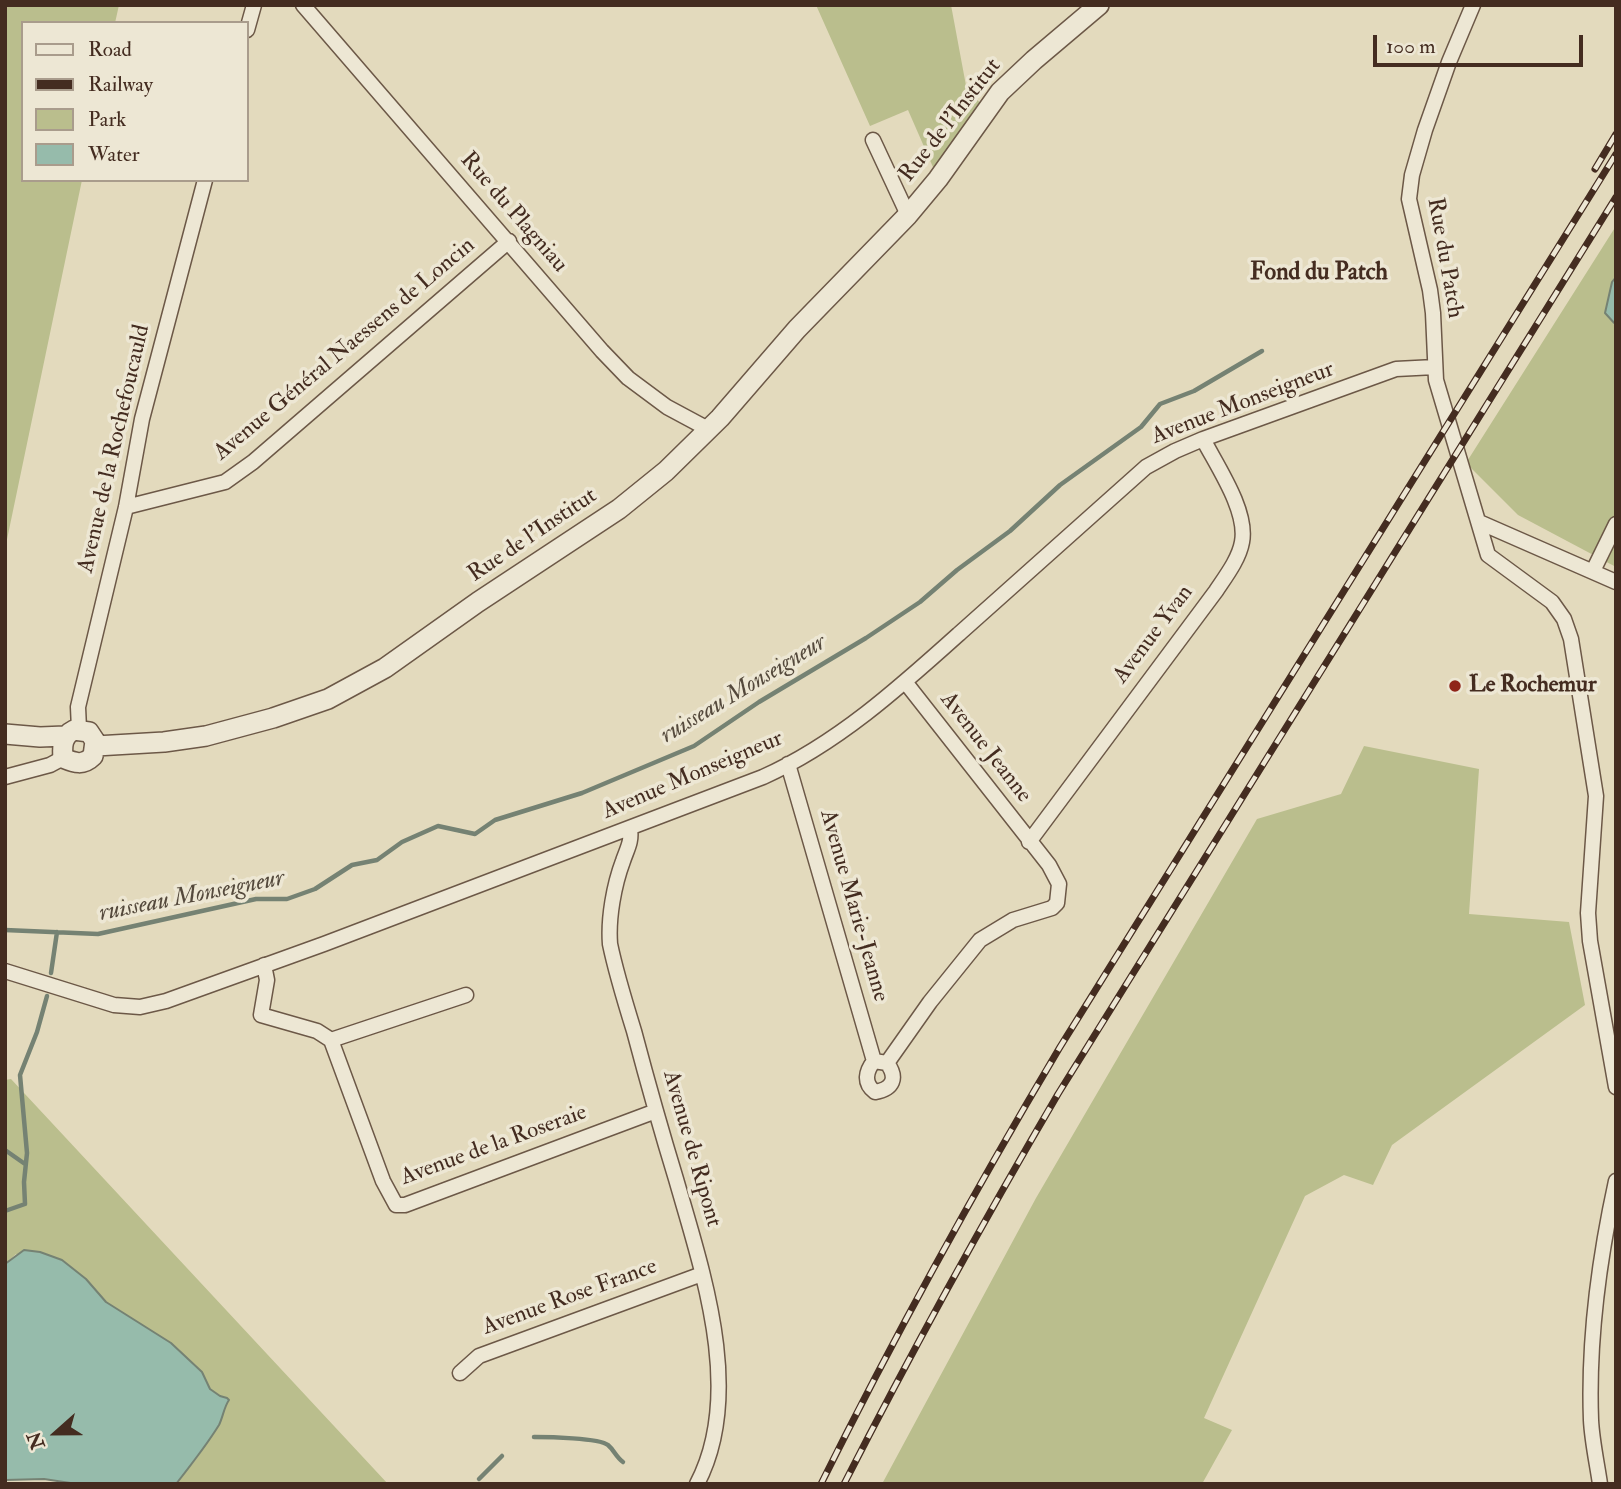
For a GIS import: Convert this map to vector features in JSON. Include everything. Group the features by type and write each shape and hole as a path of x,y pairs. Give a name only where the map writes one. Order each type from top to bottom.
{"street":[{"path":"248,26 254,5"},
{"name":"Rue du Plagniau","path":"303,5 602,351 628,378 667,407 708,429"},
{"name":"Rue de l'Institut","path":"96,746 164,742 206,736 273,719 328,699 402,656 619,509 666,471 720,418 797,329 908,215 1000,92 1099,5"},
{"name":"Rue du Patch","path":"1473,5 1425,130 1412,175 1409,199 1430,290 1438,391 1488,555 1552,602 1564,619 1571,639 1596,787 1588,913 1590,941 1616,1087"},
{"name":"Rue de l'Institut","path":"873,141 908,215"},
{"name":"Avenue de la Rochefoucauld","path":"72,733 125,507 142,419 204,182"},
{"name":"Avenue Général Naessens de Loncin","path":"125,507 225,482 253,462 509,241"},
{"name":"Avenue Monseigneur","path":"5,971 114,1004 141,1007 184,995 763,777 837,733 906,683 1146,467 1203,439 1396,369 1435,367"},
{"name":"Avenue Yvan","path":"1029,842 1216,591 1237,557 1242,544 1243,522 1203,439"},
{"path":"1479,522 1616,582"},
{"path":"1593,571 1616,524"},
{"name":"Avenue Jeanne","path":"881,1062 981,940 1013,920 1052,908 1057,903 1059,884 1056,875 906,683"},
{"path":"5,734 40,737 89,732 96,746 93,757 84,763 74,763 63,758"},
{"path":"63,758 62,746 72,733"},
{"path":"5,777 50,765 63,758"},
{"name":"Avenue Marie-Jeanne","path":"788,764 881,1062"},
{"name":"Avenue de Ripont","path":"630,829 631,839 623,859 610,934 614,961 715,1327 718,1377 712,1441 698,1484"},
{"path":"264,965 267,980 261,1015 317,1031 331,1040 466,995"},
{"name":"Avenue de la Roseraie","path":"331,1040 383,1181 396,1205 405,1205 656,1111"},
{"path":"1600,1484 1591,1421 1595,1307 1609,1249 1616,1181"},
{"name":"Avenue Rose France","path":"460,1373 479,1356 702,1274"}],"green space":[{"path":"5,5 119,5 115,21 21,21 21,182 82,182 5,549"},
{"path":"816,5 951,5 967,91 984,106 936,174 908,110 870,126"},
{"path":"1616,226 1616,277 1612,282 1613,324 1616,325 1616,567 1518,515 1466,463"},
{"path":"1364,746 1479,769 1469,914 1569,922 1585,1005 1392,1145 1373,1185 1344,1175 1305,1196 1204,1418 1232,1430 1202,1484 882,1484 1036,1198 1257,819 1341,794"},
{"path":"11,1079 388,1484 176,1484 220,1422 220,1396 210,1389 202,1372 171,1343 106,1302 86,1279 16,1254 5,1264 5,1080"}],"water":[{"path":"1616,277 1616,325 1605,313 1612,282"},
{"path":"24,1250 40,1252 62,1260 86,1279 106,1302 171,1343 202,1372 210,1389 229,1400 219,1425 176,1484 77,1484 44,1479 5,1480 5,1264"}],"waterway":[{"name":"ruisseau Monseigneur","path":"5,930 98,934 256,899 287,899 315,889 352,865 377,860 402,842 438,826 475,834 495,820 582,793 694,746 759,702 920,602 957,570 1010,531 1060,485 1141,427 1160,404 1194,391 1262,351"},
{"name":"ruisseau Monseigneur","path":"51,973 57,932"},
{"name":"ruisseau Monseigneur","path":"5,1211 25,1204 27,1153 20,1075 37,1032 47,996"},
{"name":"ruisseau Monseigneur","path":"5,1150 25,1164"},
{"path":"534,1437 573,1438 603,1443 623,1462"},
{"path":"479,1479 502,1456"}],"railway":[{"path":"1595,169 1616,134"},
{"path":"821,1484 936,1263 1060,1047 1616,154"},
{"path":"844,1484 948,1287 1058,1094 1616,197"}],"place":[{"name":"Le Rochemur","path":"1455,686"}],"district":[{"name":"Fond du Patch","path":"1319,274"}]}
